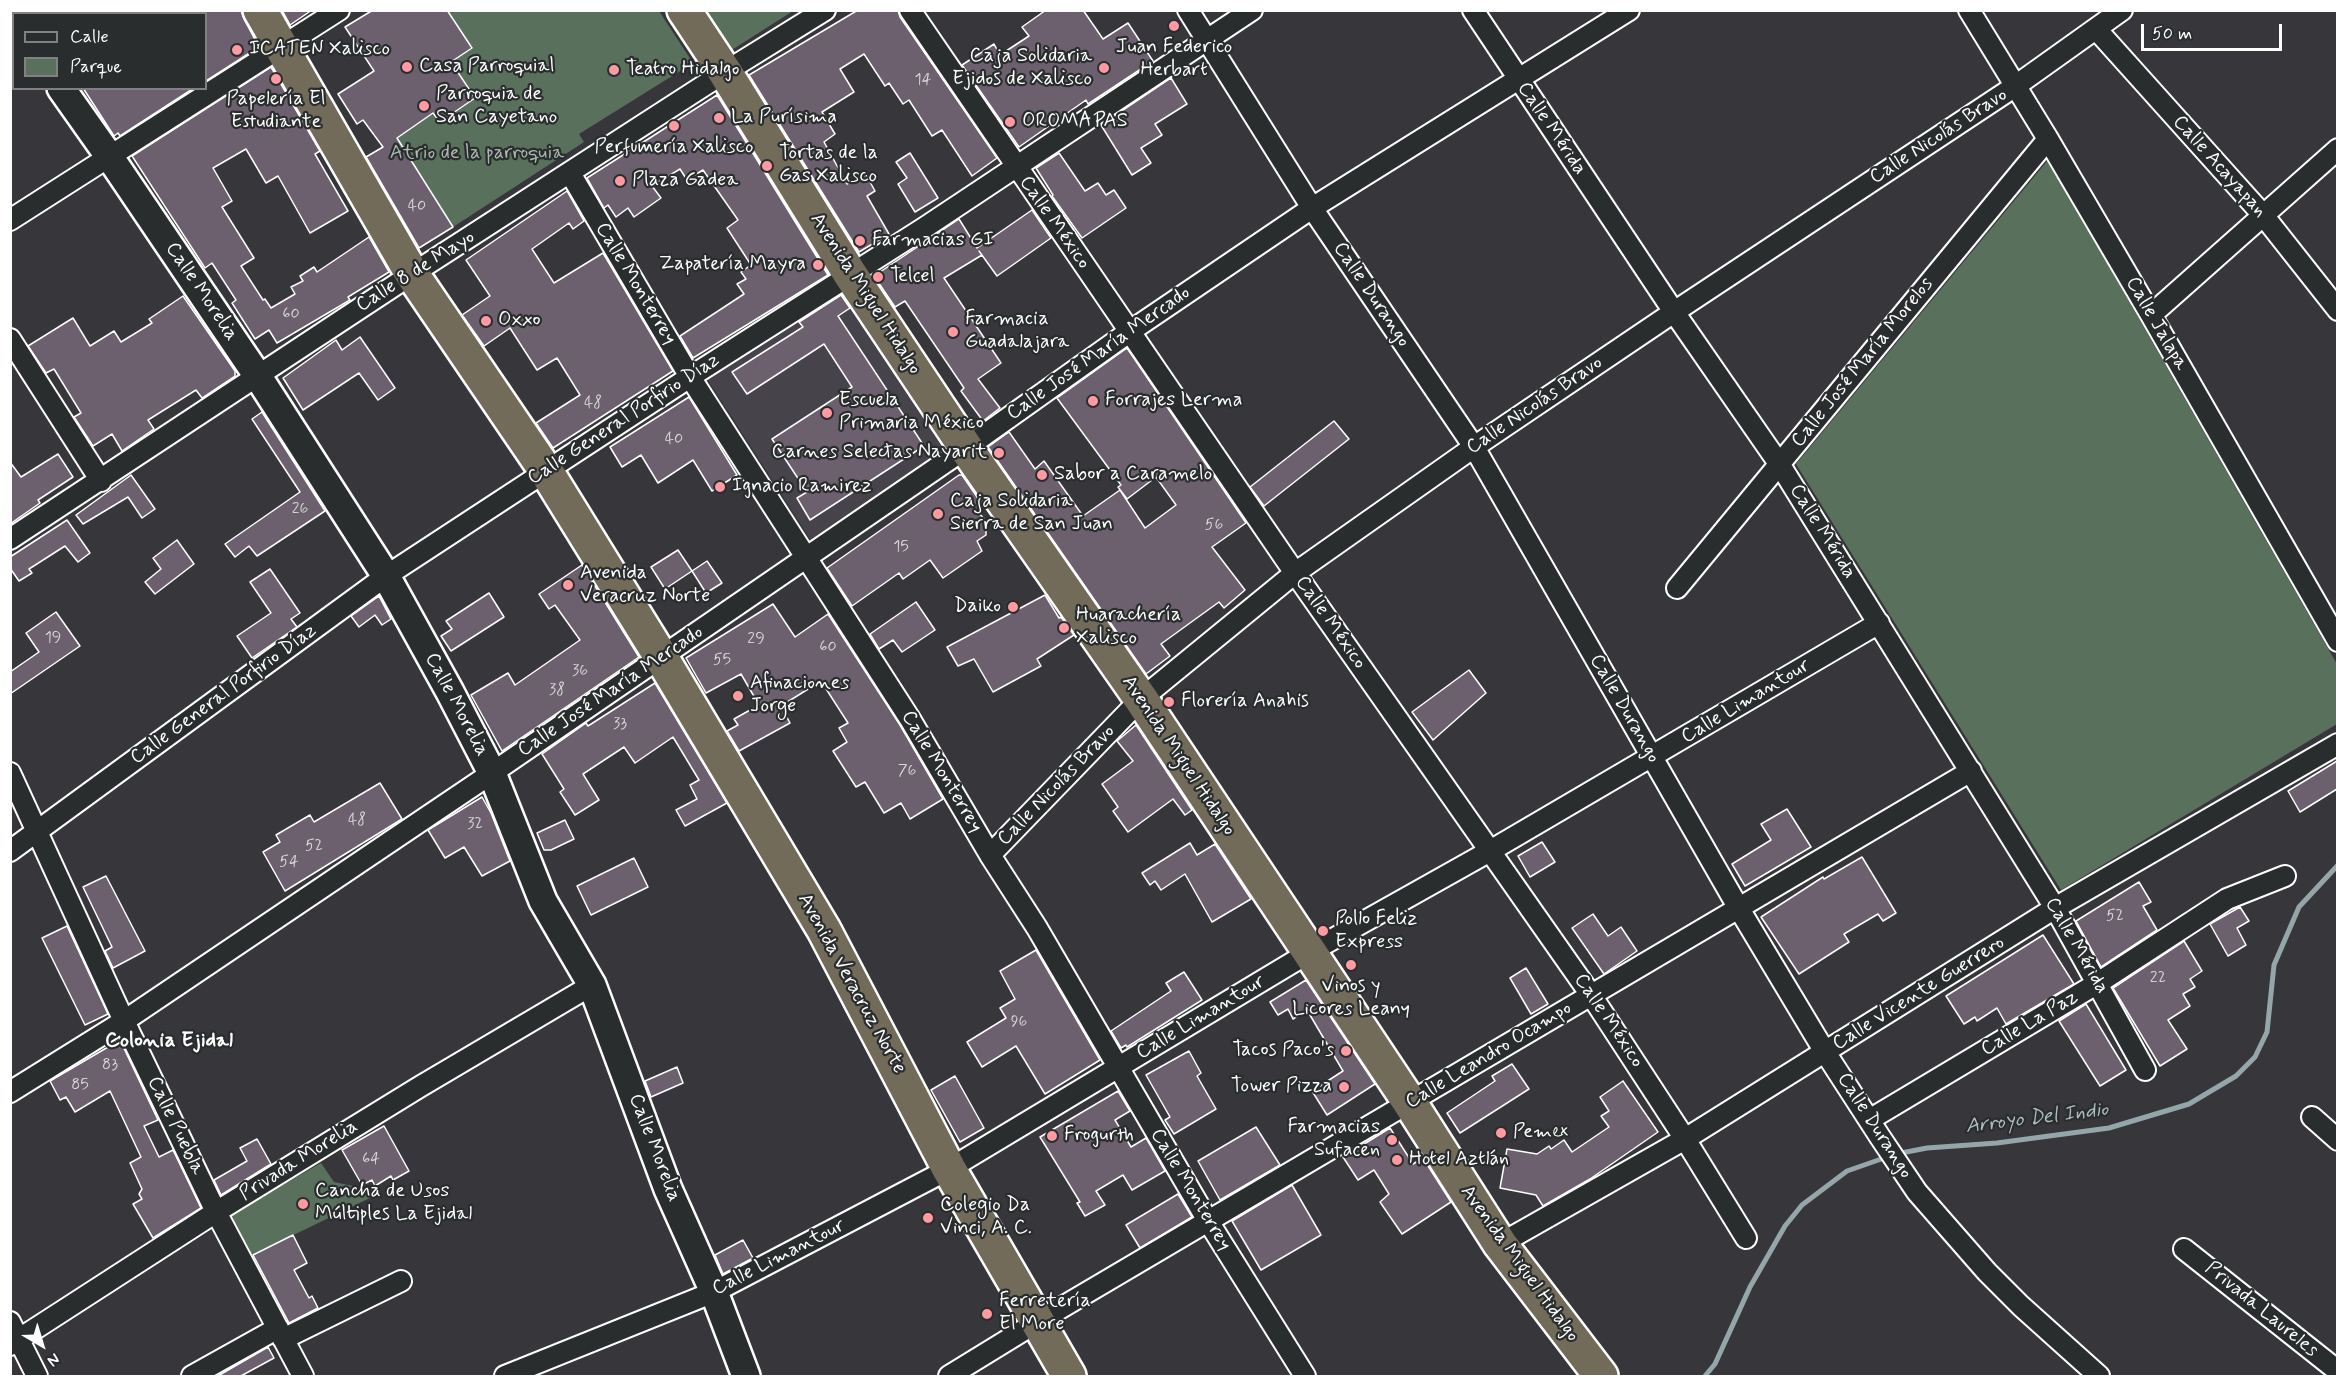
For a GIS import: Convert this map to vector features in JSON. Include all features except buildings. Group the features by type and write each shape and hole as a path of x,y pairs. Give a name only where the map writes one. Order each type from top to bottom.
{"highway":[{"name":"Avenida Veracruz Norte","path":"260,10 412,274 546,471 661,657 824,930 950,1169 1070,1377"},
{"name":"Avenida Miguel Hidalgo","path":"684,10 850,274 966,448 1140,699 1310,952 1500,1244 1601,1377"}],"street":[{"path":"12,216 339,10"},
{"name":"Calle 8 de Mayo","path":"10,539 412,274 825,10"},
{"name":"Calle México","path":"910,10 1015,167 1295,573 1591,995 1685,1139 1746,1238"},
{"name":"Calle Durango","path":"1188,10 1205,41 1312,208 1474,447 1738,907 1880,1137 1917,1192 1987,1272 2099,1377"},
{"name":"Calle General Porfirio Díaz","path":"10,851 386,576 1252,10"},
{"name":"Calle Mérida","path":"1473,10 1518,81 1780,465 2055,908 2145,1070"},
{"name":"Calle José María Mercado","path":"10,1092 124,1021 492,773 1312,208 1629,10"},
{"name":"Calle Jalapa","path":"1969,10 2014,87 2048,138 2337,640"},
{"name":"Calle Nicolás Bravo","path":"990,855 1140,699 1295,573 1474,447 2014,87 2122,10"},
{"name":"Calle Acayapan","path":"2096,29 2263,215 2337,310"},
{"name":"Calle Morelia","path":"62,90 257,375 386,576 492,773 543,901 592,985 668,1189 714,1292 746,1377"},
{"name":"Calle José María Morelos","path":"1677,588 2048,138"},
{"path":"2151,315 2337,148"},
{"name":"Calle Monterrey","path":"570,172 690,377 910,719 990,855 1037,928 1208,1221 1305,1377"},
{"path":"10,339 101,481"},
{"name":"Calle Limantour","path":"505,1377 714,1292 950,1169 1310,952 1490,851 1880,623"},
{"name":"Calle Vicente Guerrero","path":"1500,1244 1685,1139 2055,908 2337,744"},
{"name":"Calle Leandro Ocampo","path":"950,1377 1037,1322 1971,771"},
{"name":"Calle Puebla","path":"10,773 124,1021 216,1212 303,1377"},
{"name":"Calle La Paz","path":"1869,1120 2098,983 2228,899 2284,876"},
{"name":"Privada Morelia","path":"14,1336 421,1086 592,985"},
{"path":"2312,1117 2337,1140"},
{"name":"Privada Laureles","path":"2184,1249 2337,1371"},
{"path":"192,1377 280,1333 401,1281"},
{"path":"14,1336 37,1377"}],"shaded area":[{"name":"Escuela Primaria México","path":"844,291 947,446 812,542 708,380"}],"green space":[{"name":"Atrio de la parroquia","path":"447,11 659,11 693,63 579,134 584,142 453,227 397,138 433,113 440,122 475,98 451,62 472,48"},
{"path":"699,11 793,11 727,53"},
{"path":"2048,160 2338,666 2337,724 2061,890 1796,464"},
{"name":"Cancha de Usos Múltiples La Ejidal","path":"321,1163 334,1182 367,1189 372,1197 250,1256 229,1216"}],"waterway":[{"name":"Arroyo Del Indio","path":"1896,1154 1927,1148 1997,1143 2109,1128 2189,1104 2236,1076 2255,1057 2267,1032 2274,965 2299,907 2338,865"},
{"name":"Arroyo Del Indio","path":"1705,1376 1715,1364 1750,1287 1785,1226 1802,1205 1847,1171 1887,1157"}],"place":[{"name":"Juan Federico Herbart","path":"1174,26"},
{"name":"ICATEN Xalisco","path":"237,50"},
{"name":"Casa Parroquial","path":"407,67"},
{"name":"Caja Solidaria Ejidos de Xalisco","path":"1104,68"},
{"name":"Teatro Hidalgo","path":"614,70"},
{"name":"Papelería El Estudiante","path":"276,79"},
{"name":"Parroquia de San Cayetano","path":"424,106"},
{"name":"La Purísima","path":"719,118"},
{"name":"OROMAPAS","path":"1010,122"},
{"name":"Perfumería Xalisco","path":"674,126"},
{"name":"Tortas de la Gas Xalisco","path":"767,166"},
{"name":"Plaza Gadea","path":"620,181"},
{"name":"Farmacias GI","path":"860,241"},
{"name":"Zapatería Mayra","path":"818,265"},
{"name":"Telcel","path":"878,277"},
{"name":"Oxxo","path":"486,321"},
{"name":"Farmacia Guadalajara","path":"953,332"},
{"name":"Forrajes Lerma","path":"1093,401"},
{"name":"Escuela Primaria México","path":"827,413"},
{"name":"Carnes Selectas Nayarit","path":"999,453"},
{"name":"Sabor a Caramelo","path":"1042,475"},
{"name":"Ignacio Ramirez","path":"720,487"},
{"name":"Caja Solidaria Sierra de San Juan","path":"938,514"},
{"name":"Avenida Veracruz Norte","path":"568,585"},
{"name":"Daiko","path":"1013,607"},
{"name":"Huarachería Xalisco","path":"1064,628"},
{"name":"Afinaciones Jorge","path":"738,696"},
{"name":"Florería Anahis","path":"1169,702"},
{"name":"Pollo Feliz Express","path":"1323,931"},
{"name":"Vinos y Licores Leany","path":"1351,965"},
{"name":"Tacos Paco's","path":"1346,1051"},
{"name":"Tower Pizza","path":"1344,1087"},
{"name":"Pemex","path":"1501,1133"},
{"name":"Frogurth","path":"1052,1136"},
{"name":"Farmacias Sufacen","path":"1392,1140"},
{"name":"Hotel Aztlán","path":"1397,1160"},
{"name":"Cancha de Usos Múltiples La Ejidal","path":"303,1204"},
{"name":"Colegio Da Vinci, A. C.","path":"928,1218"},
{"name":"Ferretería El More","path":"987,1314"}],"district":[{"name":"Colonia Ejidal","path":"169,1042"}]}
